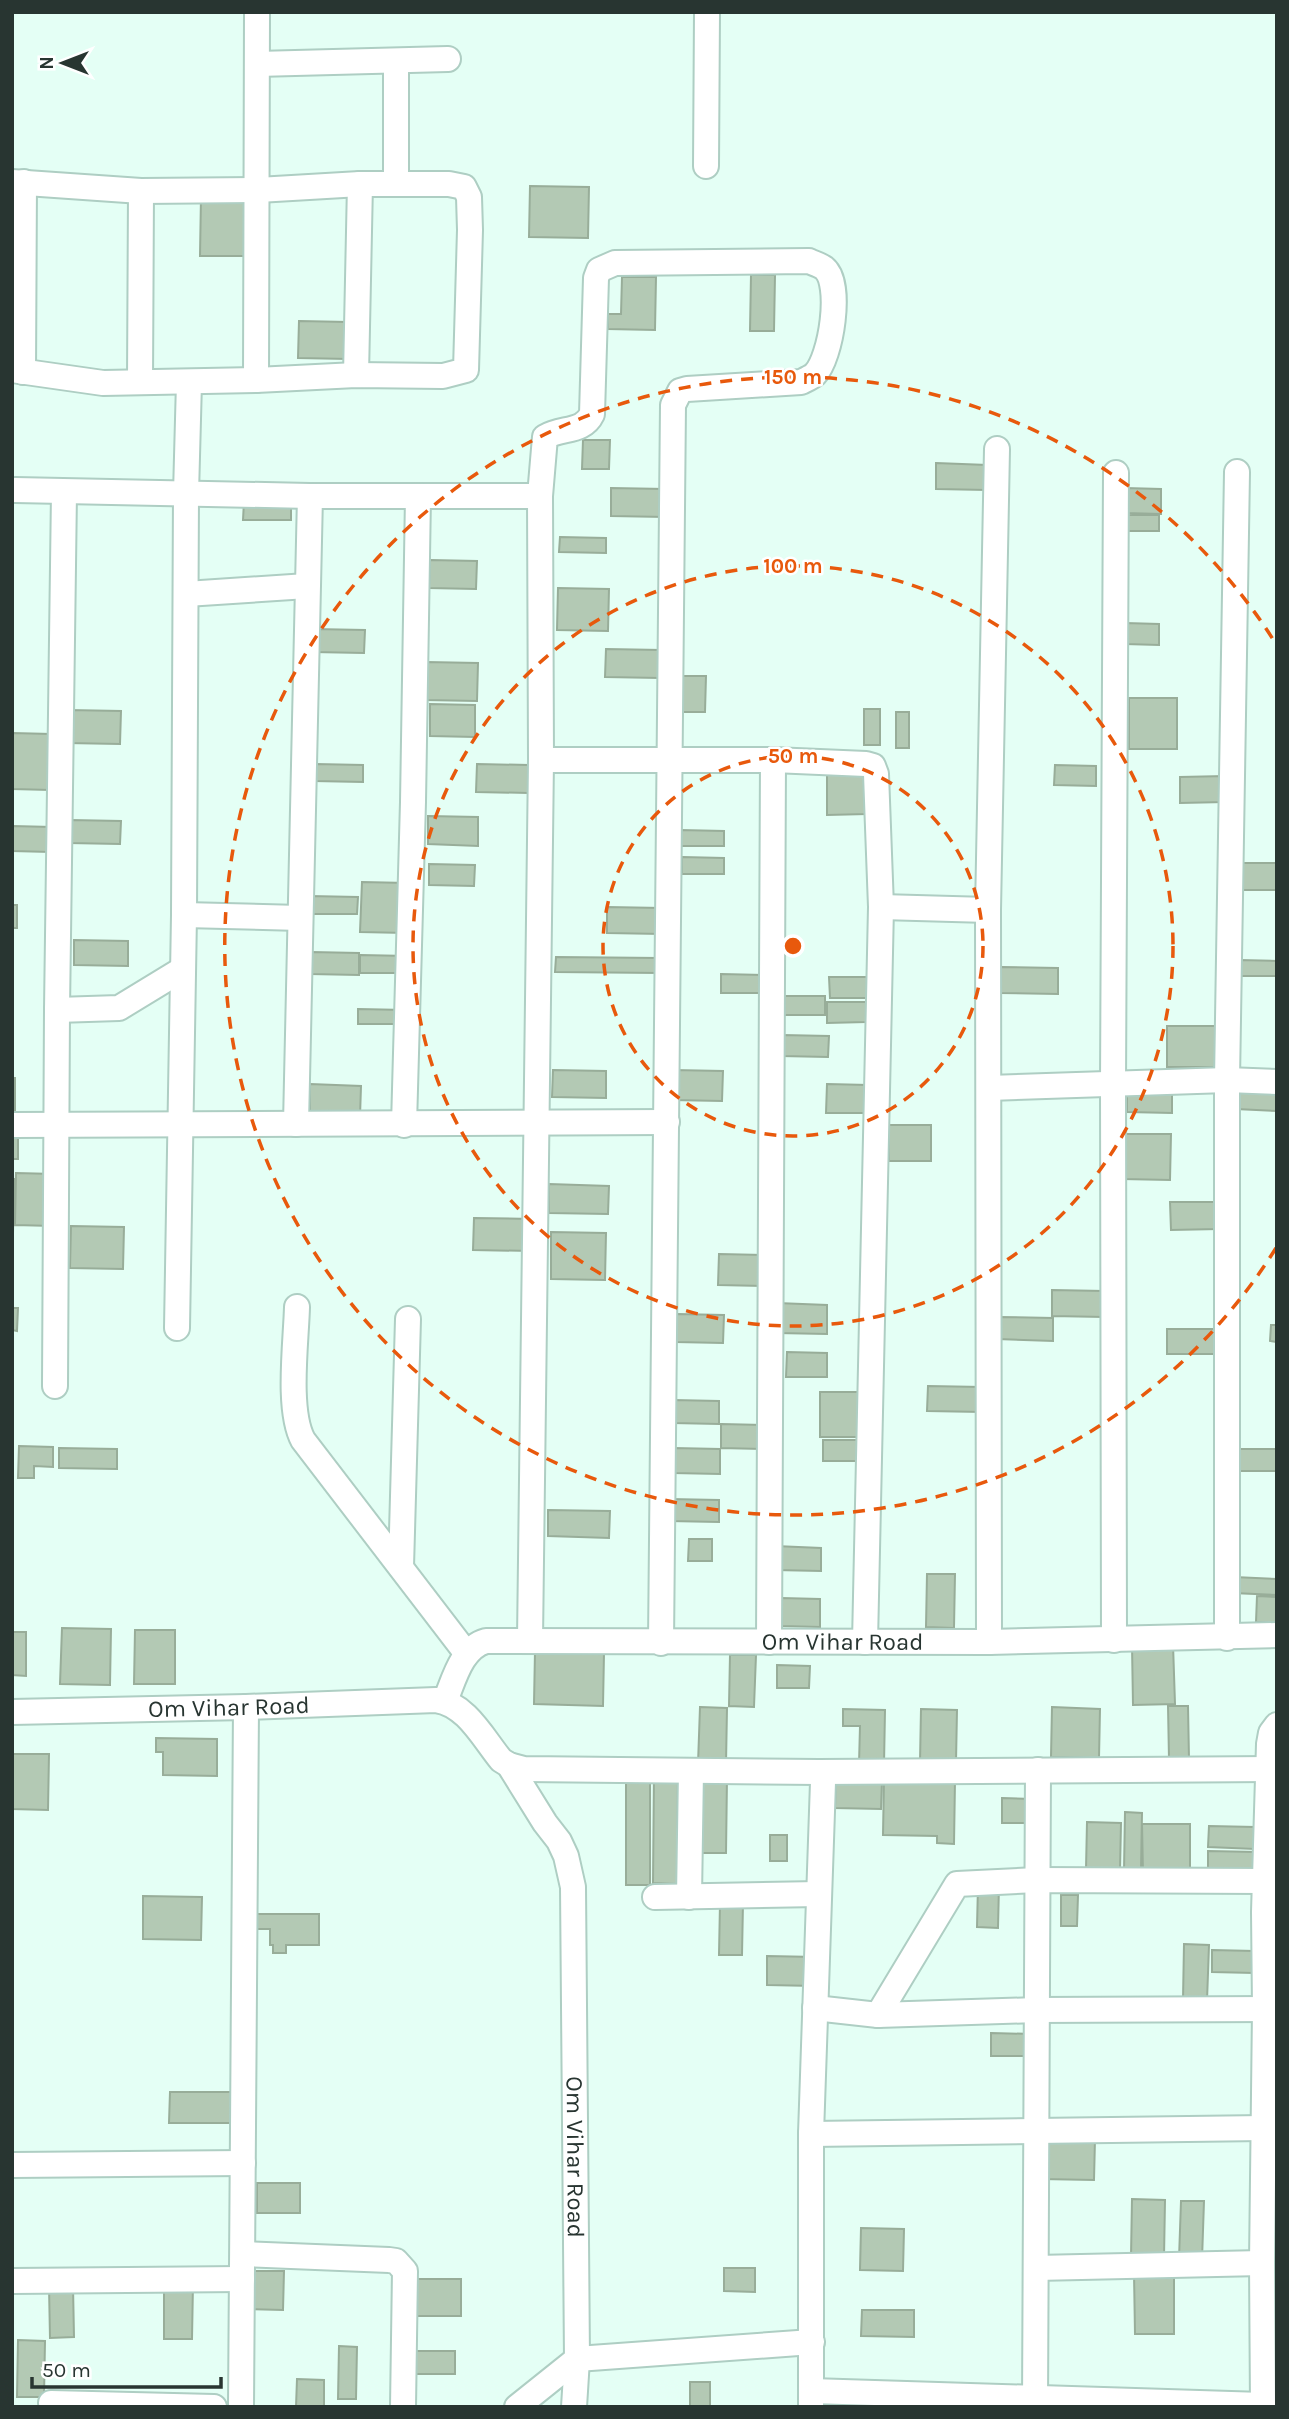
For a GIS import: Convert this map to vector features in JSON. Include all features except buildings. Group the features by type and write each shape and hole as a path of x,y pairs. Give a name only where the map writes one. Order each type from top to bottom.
{"street":[{"path":"256,380 257,12"},
{"path":"706,166 707,12"},
{"path":"257,64 448,60"},
{"path":"396,61 396,184"},
{"path":"18,182 141,191 258,190 396,184 449,184 464,187 469,197 466,370 443,376 356,375 103,383 18,371 18,182"},
{"path":"356,375 360,184"},
{"path":"140,381 141,191"},
{"path":"530,1640 541,760 542,446 545,437 555,431 582,427 588,423 592,414 596,278 599,270 615,263 809,261 824,268 830,276 833,298 830,340 815,374 801,382 687,389 680,391 673,405 661,1643"},
{"path":"177,1328 189,382"},
{"path":"989,1642 988,910 998,449"},
{"path":"1227,1638 1227,1080 1237,472"},
{"path":"1114,1640 1116,474"},
{"path":"15,490 310,496 540,496"},
{"path":"55,1386 64,492"},
{"path":"296,1124 310,496"},
{"path":"404,1125 414,802 418,496"},
{"path":"186,594 307,586"},
{"path":"541,760 773,760 873,766 876,774 881,907 865,1642"},
{"path":"769,1642 773,760"},
{"path":"881,907 988,910"},
{"path":"184,915 300,918"},
{"path":"57,1010 119,1008 183,968"},
{"path":"989,1088 1227,1080 1277,1082"},
{"path":"12,1125 667,1122"},
{"path":"296,1307 297,1429 467,1654 445,1702"},
{"path":"401,1567 408,1319"},
{"name":"Om Vihar Road","path":"467,1654 478,1643 486,1641 989,1642 1277,1635"},
{"name":"Om Vihar Road","path":"12,1712 445,1702 459,1709 500,1760 509,1765 566,1856 573,1887 577,2359 574,2407"},
{"path":"242,2407 246,1707"},
{"path":"819,1772 823,1782 811,2134 811,2399 1263,2406 1264,2128 1271,2009 1270,1912 1265,1881 1272,1770 1269,1744 1271,1733 1277,1725"},
{"path":"509,1765 524,1769 819,1772 1272,1770"},
{"path":"1035,2402 1038,1770"},
{"path":"689,1897 691,1771"},
{"path":"878,2015 957,1884 1037,1880 1265,1881"},
{"path":"655,1897 819,1894"},
{"path":"815,2008 878,2015 1036,2010 1271,2009"},
{"path":"811,2134 1264,2128"},
{"path":"12,2165 243,2163"},
{"path":"243,2254 389,2260 402,2265 405,2271 403,2407"},
{"path":"1036,2268 1262,2263"},
{"path":"12,2281 242,2279"},
{"path":"517,2407 577,2359 812,2342"},
{"path":"51,2403 214,2407"}]}
